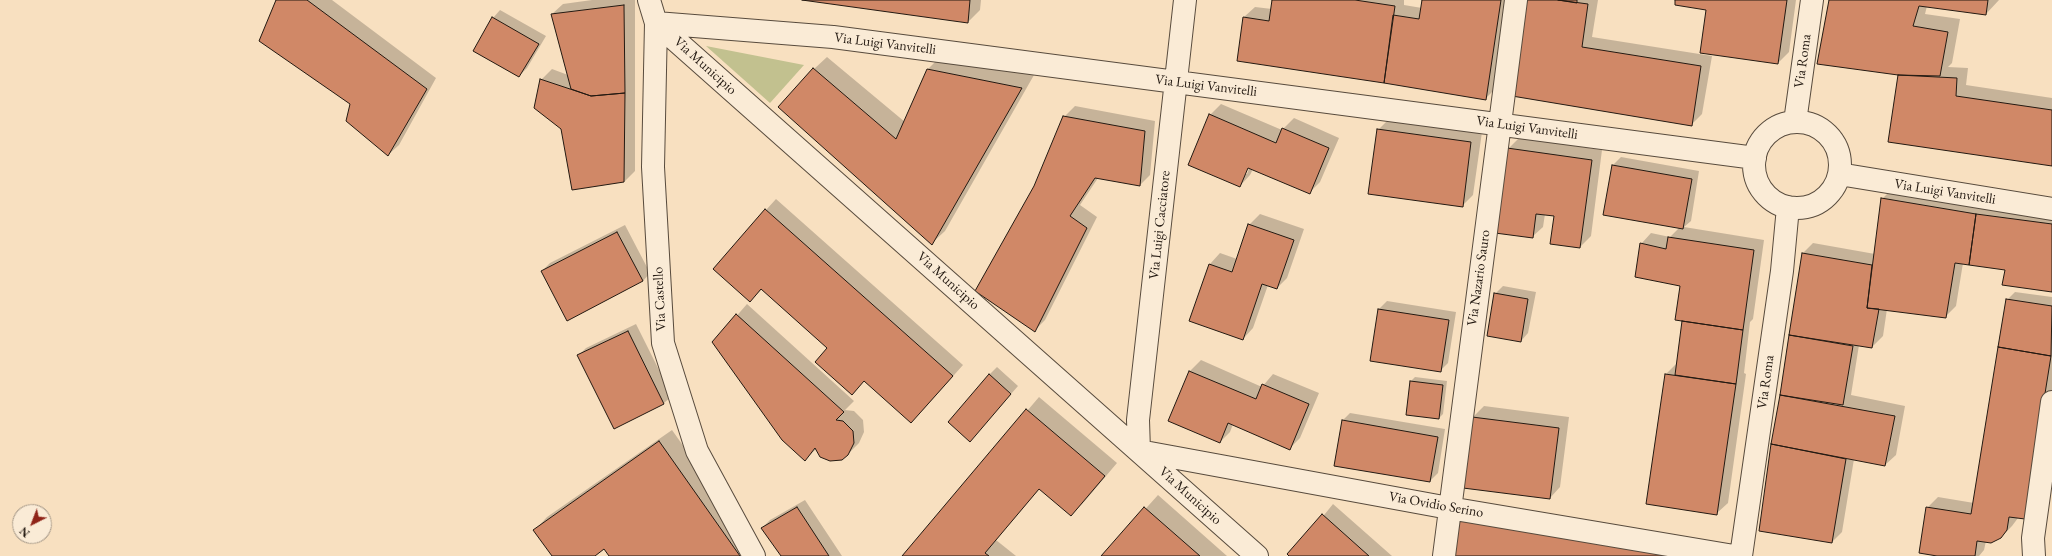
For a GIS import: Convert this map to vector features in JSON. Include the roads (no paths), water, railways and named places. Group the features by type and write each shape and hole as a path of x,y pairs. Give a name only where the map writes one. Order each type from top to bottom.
{"street":[{"path":"649,0 656,23"},
{"name":"Via Luigi Cacciatore","path":"1139,451 1138,420 1185,0"},
{"name":"Via Nazario Sauro","path":"1444,556 1449,508 1516,0"},
{"name":"Via Roma","path":"1795,122 1812,0"},
{"name":"Via Luigi Vanvitelli","path":"656,23 833,37 1755,158"},
{"name":"Via Municipio","path":"656,23 1257,556"},
{"name":"Via Castello","path":"656,23 653,167 663,343 697,451 754,556"},
{"path":"1795,122 1808,124 1820,129 1830,138 1837,148 1840,161 1839,174 1829,194 1810,206 1799,208 1788,207 1776,202 1766,194 1758,183 1754,171 1755,158 1759,145 1768,133 1781,126 1795,122"},
{"name":"Via Luigi Vanvitelli","path":"1839,174 2052,209"},
{"name":"Via Roma","path":"1741,556 1782,271 1788,207"},
{"path":"2034,556 2033,538 2052,402"},
{"name":"Via Ovidio Serino","path":"1139,451 1449,508 1734,556"}]}
